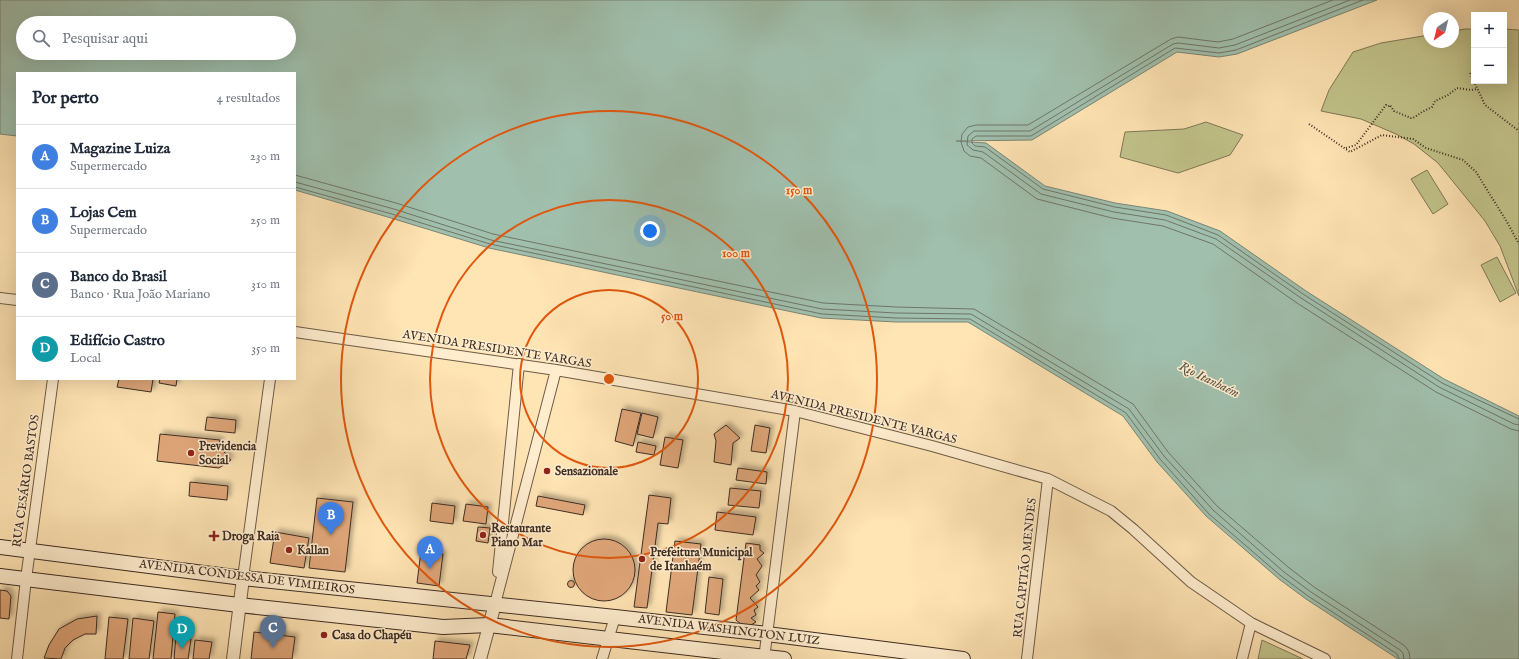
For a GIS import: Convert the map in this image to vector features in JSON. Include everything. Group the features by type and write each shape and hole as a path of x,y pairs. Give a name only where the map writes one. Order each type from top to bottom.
{"main road":[{"name":"AVENIDA CONDESSA DE VIMIEIROS","path":"0,547 243,578 495,604"},
{"path":"0,576 239,605 443,627 489,625"},
{"name":"AVENIDA WASHINGTON LUIZ","path":"495,604 767,634 963,659"},
{"name":"AVENIDA WASHINGTON LUIZ","path":"489,625 764,658 784,659"}],"street":[{"path":"0,298 16,300"},
{"name":"AVENIDA PRESIDENTE VARGAS","path":"296,332 519,364 795,411 932,446 1048,479 1110,511 1133,529 1191,582 1251,623 1325,659"},
{"path":"495,604 519,364"},
{"path":"480,659 556,370"},
{"name":"RUA CESÁRIO BASTOS","path":"17,659 26,578 53,380"},
{"path":"233,659 270,380"},
{"path":"764,658 795,411"},
{"name":"RUA CAPITÃO MENDES","path":"1027,659 1048,479"},
{"path":"602,659 615,617"},
{"path":"1242,659 1251,623"}],"path":[{"path":"1470,73 1485,105 1519,131"},
{"path":"1345,148 1356,145 1386,105 1390,105 1394,111 1411,118 1432,107 1435,101 1448,95 1457,88 1471,90 1477,89"},
{"path":"1309,124 1350,152 1382,135 1413,139 1426,148 1463,160 1476,172 1519,244"}],"green space":[{"path":"1471,29 1471,84 1507,84 1507,29 1519,30 1519,296 1500,246 1485,221 1438,163 1414,144 1396,134 1361,119 1321,111 1329,90 1353,52 1381,43 1423,36 1423,48 1459,48 1459,30"},
{"path":"1206,122 1243,135 1230,155 1178,173 1120,157 1125,132 1184,129"},
{"path":"1427,170 1448,204 1433,214 1411,179"},
{"path":"1497,257 1516,293 1500,302 1481,265"},
{"path":"1262,640 1303,659 1258,659"}],"water":[{"name":"Rio Itanhaém","path":"0,0 1377,0 1237,54 1219,57 1177,52 1032,140 956,141 986,143 1045,186 1115,203 1167,211 1220,231 1306,291 1444,379 1519,416 1519,659 1398,659 1306,599 1279,579 1206,516 1157,462 1123,416 968,322 896,322 821,318 489,248 296,190 296,72 16,72 16,136 0,134"}],"building":[{"path":"119,380 153,380 151,392 117,387"},
{"path":"160,380 177,380 176,386 159,383"},
{"path":"622,409 641,413 633,446 615,441"},
{"path":"642,413 658,417 653,438 637,434"},
{"path":"207,417 236,420 235,433 205,430"},
{"path":"726,425 740,438 733,443 731,465 714,462 716,441 714,434"},
{"path":"755,425 770,428 766,453 751,451"},
{"name":"Previdencia Social","path":"160,434 220,440 219,446 231,460 219,468 157,461"},
{"path":"665,437 683,440 678,468 660,465"},
{"path":"638,442 656,446 654,455 636,452"},
{"path":"738,468 767,472 766,484 736,480"},
{"path":"190,482 228,486 227,500 189,496"},
{"path":"730,488 761,491 759,508 728,505"},
{"path":"649,495 671,498 668,524 658,523 647,608 634,607"},
{"path":"538,496 585,505 583,515 536,506"},
{"path":"317,498 353,502 345,572 309,568"},
{"path":"432,503 455,506 453,524 430,521"},
{"path":"466,504 488,507 486,524 463,521"},
{"path":"717,512 756,517 753,535 715,530"},
{"name":"Restaurante Piano Mar","path":"478,527 490,528 488,543 476,541"},
{"name":"Kallan","path":"275,532 309,538 304,568 270,563"},
{"path":"604,539 621,544 626,548 630,553 635,570 630,587 626,592 621,596 604,601 587,596 582,592 578,587 573,570 578,553 582,548 587,544"},
{"path":"675,541 701,544 692,615 666,612"},
{"path":"746,543 760,545 760,550 764,553 757,559 762,566 756,575 760,582 756,586 759,590 750,598 758,607 754,610 756,615 751,618 756,622 746,628 736,620"},
{"path":"421,551 443,554 439,586 417,583"},
{"path":"709,577 723,579 719,615 705,613"},
{"path":"571,581 574,584 571,587 568,584"},
{"path":"0,590 7,591 11,596 9,619 0,618"},
{"path":"158,612 175,614 171,659 153,659"},
{"path":"97,616 96,634 85,634 73,640 65,648 61,659 44,658 49,645 59,629 77,619"},
{"path":"109,617 128,619 123,659 105,659"},
{"path":"133,618 154,621 149,659 129,659"},
{"path":"254,632 295,637 292,659 251,659"},
{"path":"176,636 191,639 188,659 174,659"},
{"path":"195,640 212,642 209,659 193,659"},
{"path":"435,641 470,645 466,659 433,659"}],"place":[{"name":"Previdencia Social","path":"191,453"},
{"name":"Sensazionale","path":"547,471"},
{"name":"Lojas Cem","path":"331,535"},
{"name":"Restaurante Piano Mar","path":"483,535"},
{"name":"Droga Raia","path":"214,536"},
{"name":"Kallan","path":"289,550"},
{"name":"Prefeitura Municipal de Itanhaém","path":"642,559"},
{"name":"Magazine Luiza","path":"430,569"},
{"name":"Casa do Chapéu","path":"324,635"},
{"name":"Banco do Brasil","path":"273,648"},
{"name":"Edifício Castro","path":"182,649"}]}
